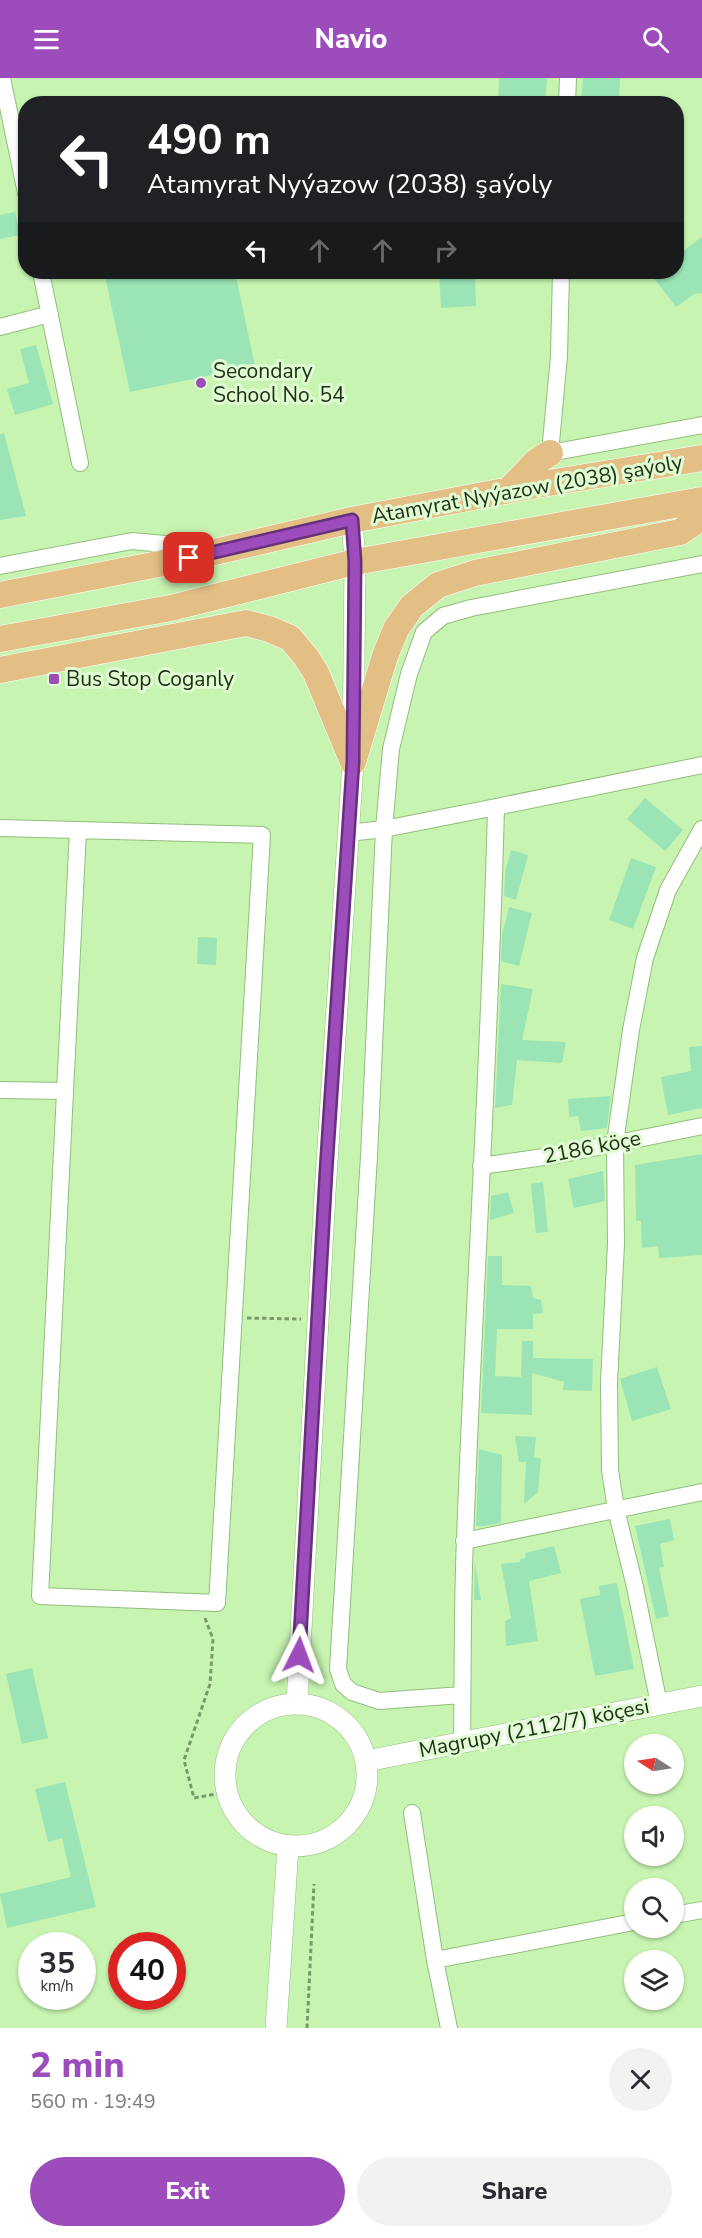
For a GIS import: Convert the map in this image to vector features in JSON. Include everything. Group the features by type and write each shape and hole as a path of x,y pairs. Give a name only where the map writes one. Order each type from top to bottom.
{"main road":[{"path":"509,490 536,462 550,453"},
{"name":"Atamyrat Nyýazow (2038) şaýoly","path":"0,595 189,558 352,520 509,490 702,458"},
{"name":"Atamyrat Nyýazow (2038) şaýoly","path":"0,639 171,608 355,562 702,500"},
{"path":"353,762 385,656 396,629 412,606 438,585 475,573 691,530 702,517"},
{"path":"491,537 570,554"},
{"path":"123,646 171,608"},
{"path":"0,670 246,622 290,638 306,657 316,673 353,762"}],"street":[{"path":"2,78 18,155"},
{"path":"567,96 568,78"},
{"path":"42,279 80,463"},
{"path":"561,279 559,356 550,453 702,425"},
{"path":"0,327 50,314"},
{"path":"297,1703 353,762 355,562 352,520"},
{"path":"0,566 132,541 165,544 189,558"},
{"path":"462,1695 379,1701 352,1692 343,1684 338,1669 369,1156 384,829 391,749 409,674 424,632 443,616 471,608 702,564"},
{"path":"348,833 384,829 702,765"},
{"path":"462,1741 464,1541 492,977 496,807"},
{"path":"0,828 78,830 262,835 217,1603 40,1596 78,830"},
{"path":"659,1704 616,1509 610,1470 609,1382 616,1244 615,1143 630,1030 645,958 668,890 702,830"},
{"path":"0,1090 65,1091"},
{"name":"2186 köçe","path":"481,1166 558,1155 702,1126"},
{"path":"464,1541 702,1491"},
{"name":"Magrupy (2112/7) köçesi","path":"366,1761 702,1696"},
{"path":"297,1703 321,1707 342,1719 358,1738 366,1761 367,1783 361,1805 349,1824 331,1838 310,1846 288,1847 264,1840 244,1826 231,1806 224,1783 225,1758 235,1736 251,1718 273,1706 297,1703"},
{"path":"412,1813 435,1960 449,2028"},
{"path":"276,2028 288,1847"},
{"path":"684,1913 702,1910"},
{"path":"435,1960 624,1924"}],"path":[{"path":"234,1318 318,1320"},
{"path":"200,1602 213,1639 210,1684 184,1760 194,1798 227,1792"},
{"path":"308,2028 314,1884"}],"building":[{"path":"499,78 547,78 546,96 498,96"},
{"path":"583,78 620,78 619,96 582,96"},
{"path":"15,212 18,235 0,239 0,215"},
{"path":"702,237 702,293 694,294 676,307 654,279 684,279 684,250"},
{"path":"106,279 236,279 255,366 130,392"},
{"path":"439,279 475,279 476,306 441,308"},
{"path":"36,345 53,404 15,415 7,389 29,383 20,349"},
{"path":"4,433 26,516 0,520 0,434"},
{"path":"645,798 683,830 665,851 627,819"},
{"path":"511,850 528,855 516,900 504,896 505,873"},
{"path":"631,858 656,867 633,929 609,920"},
{"path":"509,907 532,913 519,966 501,961 502,935"},
{"path":"198,937 217,938 216,965 197,964"},
{"path":"501,984 533,989 522,1040 566,1042 562,1063 517,1060 512,1105 495,1108"},
{"path":"702,1046 702,1108 668,1115 661,1077 691,1071 689,1047"},
{"path":"611,1096 607,1128 581,1131 578,1116 569,1117 568,1099"},
{"path":"702,1154 702,1255 659,1258 658,1246 642,1248 641,1221 636,1221 635,1165"},
{"path":"603,1171 605,1201 574,1208 568,1179"},
{"path":"543,1182 548,1232 536,1233 531,1184"},
{"path":"508,1192 514,1213 490,1220 491,1196"},
{"path":"488,1256 502,1256 502,1285 531,1286 533,1298 541,1300 543,1313 533,1314 533,1329 497,1329 495,1376 521,1377 522,1341 533,1341 533,1358 593,1359 592,1391 563,1390 564,1382 532,1373 532,1415 481,1413"},
{"path":"657,1367 671,1409 632,1421 620,1379"},
{"path":"515,1436 536,1437 534,1457 541,1459 538,1492 524,1504 526,1462 519,1462"},
{"path":"479,1449 502,1455 501,1523 476,1526"},
{"path":"670,1519 674,1540 660,1544 664,1567 659,1568 669,1616 656,1619 635,1526"},
{"path":"554,1546 561,1573 529,1581 538,1641 506,1646 505,1621 511,1618 501,1564 520,1562 520,1559 526,1558 525,1553"},
{"path":"475,1563 481,1600 474,1600"},
{"path":"617,1583 634,1669 595,1676 580,1599 600,1595 599,1586"},
{"path":"32,1668 48,1738 22,1744 6,1674"},
{"path":"65,1782 96,1907 7,1928 0,1894 71,1877 62,1838 48,1842 35,1789"}],"place":[{"name":"Secondary School No. 54","path":"201,383"},
{"name":"Bus Stop Coganly","path":"54,679"}],"route":[{"path":"189,558 352,520 355,562 353,762 326,1171 299,1655"}]}
